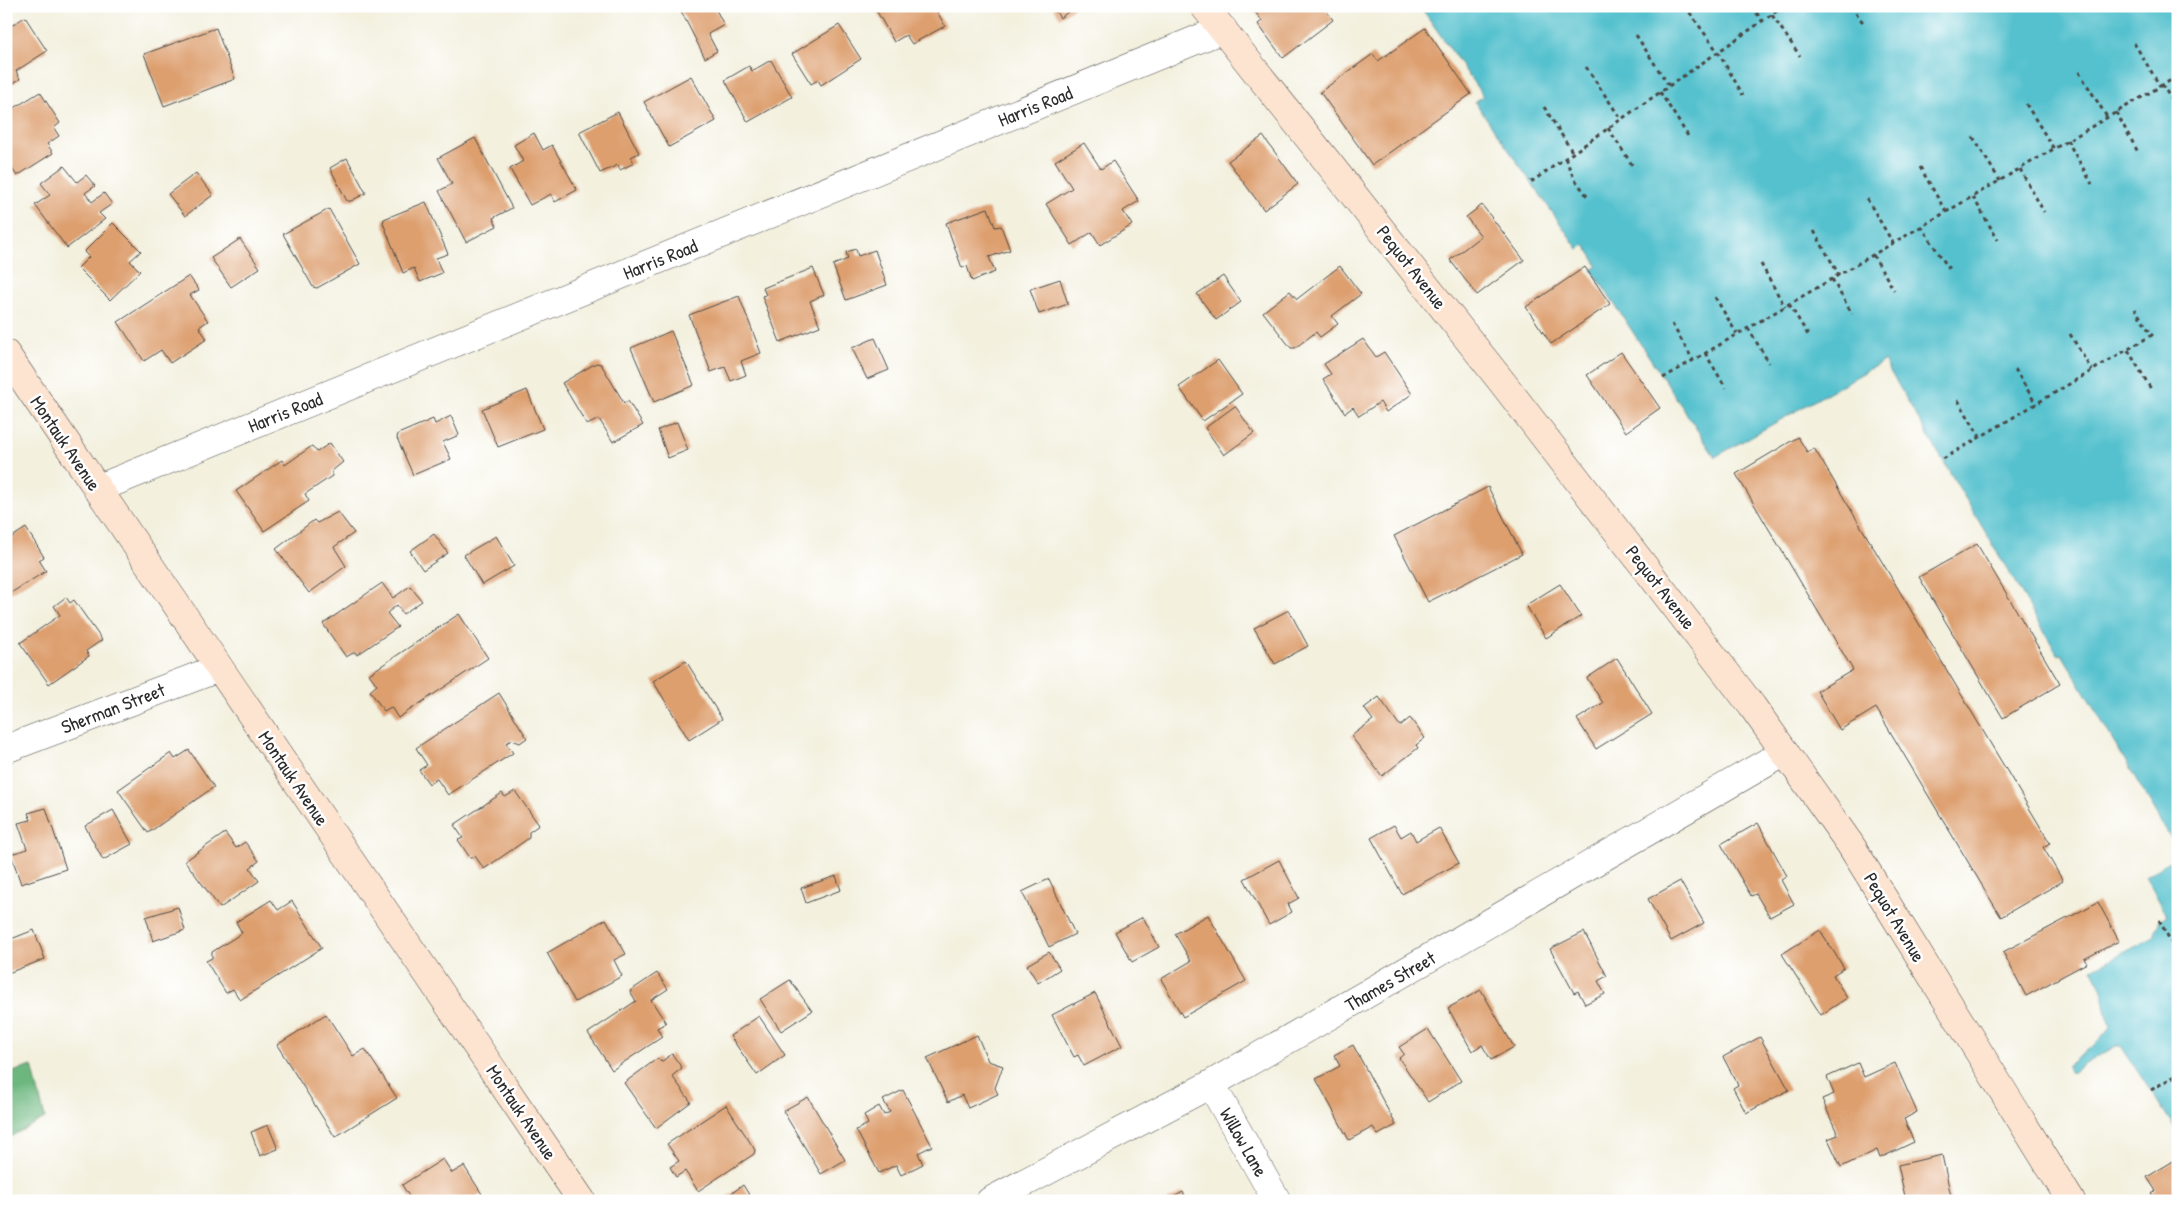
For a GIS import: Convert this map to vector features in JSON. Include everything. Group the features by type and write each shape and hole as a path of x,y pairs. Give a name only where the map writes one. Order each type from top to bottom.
{"street":[{"name":"Pequot Avenue","path":"1204,6 1508,389 1746,698 1850,844 2071,1201"},
{"name":"Harris Road","path":"97,489 1223,29"},
{"name":"Montauk Avenue","path":"6,354 582,1201"},
{"name":"Sherman Street","path":"6,749 219,668"},
{"name":"Thames Street","path":"990,1201 1211,1084 1785,752"},
{"name":"Willow Lane","path":"1211,1084 1277,1201"}],"path":[{"path":"1685,6 1718,52 1744,95"},
{"path":"1752,6 1762,22"},
{"path":"1531,182 1784,6"},
{"path":"1851,6 1864,24"},
{"path":"1772,15 1800,56"},
{"path":"1636,35 1669,86"},
{"path":"2134,43 2178,111"},
{"path":"1586,67 1621,119"},
{"path":"2079,72 2107,117"},
{"path":"1663,378 2178,76"},
{"path":"1660,92 1688,136"},
{"path":"2026,104 2054,149"},
{"path":"1544,108 1573,153"},
{"path":"2116,112 2140,154"},
{"path":"1608,128 1634,168"},
{"path":"1973,137 2000,181"},
{"path":"2067,140 2092,184"},
{"path":"1565,158 1574,178 1587,196"},
{"path":"1920,167 1946,212"},
{"path":"2020,168 2044,212"},
{"path":"1973,197 1998,240"},
{"path":"1867,199 1894,243"},
{"path":"1921,226 1949,269"},
{"path":"1814,231 1839,275"},
{"path":"1874,254 1894,290"},
{"path":"1761,264 1810,338"},
{"path":"1832,279 1852,314"},
{"path":"1715,298 1737,334"},
{"path":"1942,459 2152,335 2135,309"},
{"path":"1672,324 1693,360"},
{"path":"1748,328 1769,363"},
{"path":"2070,334 2092,371"},
{"path":"2128,350 2151,389"},
{"path":"1706,353 1726,388"},
{"path":"2014,369 2036,404"},
{"path":"1958,400 1980,437"},
{"path":"2159,920 2176,951 2178,950"},
{"path":"2150,1090 2178,1074"}],"green space":[{"path":"32,1066 45,1118 6,1139 6,1074"}],"water":[{"path":"1420,6 2178,6 2178,850 2062,654 2058,655 1884,361 1715,457 1592,270 1598,266 1585,245 1578,249 1475,102 1483,96"},
{"path":"2178,856 2178,1133 2121,1046 2116,1046 2072,1072 2069,1071 2067,1066 2098,1042 2110,1028 2102,989 2092,969 2154,937 2159,920 2167,915 2145,876"}],"building":[{"path":"689,6 714,6 724,25 708,34 717,51 705,58 681,11"},
{"path":"878,6 934,6 945,26 912,44 906,35 894,42 875,8"},
{"path":"1052,6 1076,6 1060,18"},
{"path":"1251,6 1323,6 1333,20 1283,58 1258,24 1262,21"},
{"path":"25,17 47,51 16,71 20,79 6,88 6,29"},
{"path":"839,25 861,59 821,85 818,80 811,84 792,54"},
{"path":"216,28 235,79 164,106 144,54"},
{"path":"1425,28 1471,94 1372,165 1320,92 1373,54 1378,61"},
{"path":"771,60 792,97 748,122 725,80 749,66 752,71"},
{"path":"691,76 716,121 669,147 644,102"},
{"path":"40,92 60,123 54,128 59,136 47,144 53,153 17,176 6,160 6,113"},
{"path":"618,112 639,153 631,157 634,163 620,170 618,165 600,173 579,132"},
{"path":"534,133 543,150 552,145 577,190 555,202 551,194 530,205 510,169 523,161 514,145"},
{"path":"1263,136 1298,184 1264,210 1228,161"},
{"path":"475,138 512,208 493,218 497,226 466,242 439,191 452,184 438,158"},
{"path":"1084,143 1101,169 1113,161 1139,201 1123,211 1132,225 1100,245 1092,232 1072,245 1046,204 1072,188 1055,161"},
{"path":"347,158 366,193 351,201 347,201 330,168"},
{"path":"64,166 77,182 86,175 95,186 85,193 92,202 104,193 112,204 99,213 105,219 67,248 35,205 50,195 41,183"},
{"path":"196,173 213,195 185,216 168,194"},
{"path":"426,202 448,254 436,258 442,273 420,282 414,268 403,273 383,223 384,219"},
{"path":"1482,205 1524,260 1477,295 1450,260 1481,236 1466,217"},
{"path":"988,208 995,227 1001,226 1010,250 989,257 995,272 972,281 967,266 962,268 946,223"},
{"path":"329,209 360,264 317,288 313,287 283,234"},
{"path":"113,223 141,251 130,261 140,271 110,300 78,268 89,257 84,252"},
{"path":"240,239 260,268 231,287 211,258"},
{"path":"856,249 858,256 875,250 887,285 846,300 833,265 848,259 846,252"},
{"path":"1340,266 1361,294 1332,316 1338,324 1320,337 1316,332 1295,348 1291,348 1263,312 1290,291 1297,299"},
{"path":"1585,267 1610,304 1551,344 1526,307"},
{"path":"813,268 824,295 810,301 820,326 780,342 762,296 766,295 763,288"},
{"path":"189,276 199,290 190,295 208,321 199,327 207,339 170,363 161,350 144,361 118,322"},
{"path":"1223,276 1241,302 1216,320 1197,294"},
{"path":"1060,279 1068,304 1039,314 1030,289"},
{"path":"739,296 761,353 741,361 746,375 731,381 725,367 711,372 689,315"},
{"path":"671,331 694,385 654,402 631,348"},
{"path":"875,338 889,370 867,379 852,348"},
{"path":"1363,339 1376,357 1384,352 1412,394 1386,412 1380,402 1359,416 1353,407 1345,413 1323,379 1331,374 1324,364"},
{"path":"1621,352 1660,408 1626,432 1587,375"},
{"path":"1218,360 1242,394 1203,421 1179,387"},
{"path":"596,363 601,364 624,403 628,401 643,425 613,442 599,419 587,425 562,383"},
{"path":"527,390 543,429 498,447 482,409"},
{"path":"1235,406 1254,433 1224,455 1205,428"},
{"path":"451,416 459,435 443,442 451,459 413,475 397,438 398,434 433,419 435,424"},
{"path":"677,422 688,450 668,458 658,430"},
{"path":"1798,437 1807,452 1814,448 2050,843 2043,847 2063,881 2001,917 1876,708 1840,730 1817,691 1853,670 1736,474"},
{"path":"330,443 343,462 332,471 332,476 305,494 309,501 264,531 236,491 282,460 285,465 312,446 317,452"},
{"path":"1488,487 1522,554 1428,602 1394,536"},
{"path":"338,512 354,533 334,547 346,566 309,593 276,549 314,520 317,523"},
{"path":"26,528 44,557 39,560 46,571 6,596 6,534 9,539"},
{"path":"434,534 448,553 423,570 410,551"},
{"path":"496,536 514,566 482,585 464,555"},
{"path":"1977,544 2060,684 2003,718 1919,577"},
{"path":"382,583 393,598 410,586 422,601 403,614 397,605 387,613 398,627 357,655 355,652 346,657 323,624"},
{"path":"1560,584 1581,616 1546,638 1526,605"},
{"path":"66,597 70,603 74,600 102,640 86,651 89,656 49,684 20,643 60,615 54,606"},
{"path":"1289,610 1308,646 1275,664 1254,628"},
{"path":"459,614 488,658 398,718 391,707 384,711 370,691 377,685 369,674"},
{"path":"1617,658 1652,714 1596,749 1577,719 1603,703 1587,678"},
{"path":"686,661 722,719 689,740 653,681"},
{"path":"499,693 527,738 520,743 512,740 506,743 513,753 448,795 437,779 429,784 419,770 427,765 416,748"},
{"path":"1379,697 1400,726 1410,718 1425,738 1416,745 1418,748 1382,776 1351,736 1373,720 1364,708"},
{"path":"189,750 214,787 148,833 118,790 171,753 175,759"},
{"path":"515,791 539,825 529,832 529,838 484,869 475,856 471,859 458,840 463,838 454,825 502,793 505,797"},
{"path":"46,808 66,869 21,884 11,854 27,849 18,823 31,820 28,813"},
{"path":"113,810 132,844 103,860 85,826"},
{"path":"1758,823 1787,876 1781,880 1794,904 1770,917 1756,894 1751,896 1721,844"},
{"path":"1394,825 1401,837 1411,831 1416,841 1439,828 1459,863 1402,894 1371,838"},
{"path":"225,833 236,848 245,842 259,861 250,868 259,881 220,908 185,861"},
{"path":"1279,860 1299,898 1288,904 1292,912 1269,925 1244,879"},
{"path":"836,876 841,890 806,903 801,888"},
{"path":"1049,879 1075,934 1049,947 1022,892"},
{"path":"1680,881 1704,923 1671,941 1648,899"},
{"path":"271,900 278,910 292,901 322,948 240,1000 233,989 226,993 206,961 212,958 212,952 242,933 236,922"},
{"path":"2098,902 2119,941 2084,959 2087,963 2026,996 2003,952"},
{"path":"178,907 185,930 153,941 146,917"},
{"path":"1208,915 1246,981 1183,1017 1161,979 1191,961 1175,934"},
{"path":"1143,917 1159,947 1132,962 1115,932"},
{"path":"606,919 626,954 614,960 622,976 575,1002 547,953"},
{"path":"34,930 45,959 8,973 6,941"},
{"path":"1820,930 1844,968 1833,975 1847,998 1821,1015 1782,954"},
{"path":"1584,932 1607,976 1598,981 1605,994 1585,1004 1578,991 1574,993 1550,949"},
{"path":"1049,952 1060,969 1038,983 1027,965"},
{"path":"657,973 668,989 651,1000 666,1023 657,1028 662,1037 612,1070 588,1033 636,1001 630,991"},
{"path":"790,980 812,1011 781,1031 760,999"},
{"path":"1481,990 1514,1047 1491,1060 1482,1045 1472,1051 1448,1008"},
{"path":"1095,993 1122,1046 1084,1066 1078,1055 1074,1057 1052,1015"},
{"path":"326,1014 353,1056 365,1049 397,1098 335,1137 277,1045"},
{"path":"759,1016 785,1055 757,1075 730,1036"},
{"path":"1428,1029 1461,1081 1428,1102 1399,1058 1404,1054 1399,1047"},
{"path":"977,1035 988,1061 1003,1066 995,1088 998,1094 968,1108 962,1095 948,1102 927,1058"},
{"path":"1760,1037 1789,1090 1746,1113 1733,1088 1738,1085 1723,1057"},
{"path":"1353,1045 1396,1125 1378,1135 1373,1127 1349,1140 1316,1079 1340,1066 1334,1055"},
{"path":"672,1054 682,1068 672,1076 691,1102 656,1128 624,1083 658,1058 661,1062"},
{"path":"1858,1063 1864,1077 1895,1063 1917,1112 1904,1119 1914,1142 1880,1158 1877,1150 1841,1167 1828,1139 1838,1135 1822,1099 1834,1094 1827,1077"},
{"path":"903,1090 932,1146 918,1153 923,1164 901,1175 896,1165 879,1173 856,1130 868,1124 864,1115 879,1106 884,1115 890,1112 883,1100"},
{"path":"808,1097 845,1160 821,1174 783,1111"},
{"path":"726,1105 755,1150 754,1154 698,1191 685,1171 676,1177 670,1167 679,1161 667,1144"},
{"path":"268,1125 278,1149 260,1156 251,1132"},
{"path":"1942,1155 1952,1201 1906,1201 1898,1165"},
{"path":"443,1159 452,1173 464,1166 482,1194 471,1201 412,1201 402,1185"},
{"path":"2175,1160 2178,1164 2178,1201 2156,1201 2151,1194 2156,1191 2147,1177"},
{"path":"743,1185 753,1201 721,1201"},
{"path":"1183,1192 1187,1201 1166,1201"}]}
